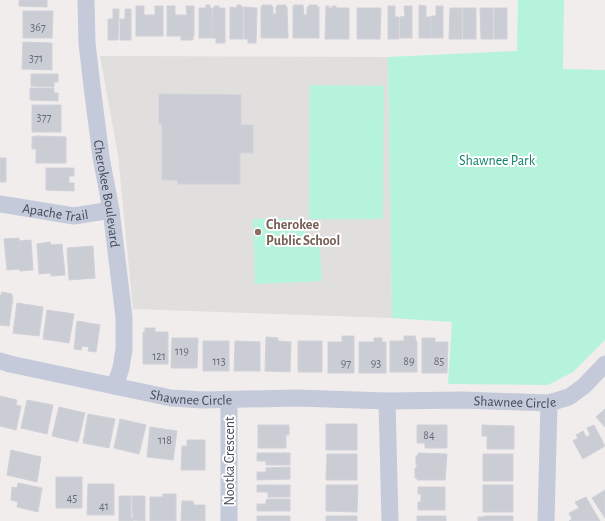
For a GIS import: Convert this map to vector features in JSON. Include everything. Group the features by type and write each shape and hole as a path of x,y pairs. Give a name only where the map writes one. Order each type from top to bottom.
{"street":[{"name":"Cherokee Boulevard","path":"86,0 87,43 92,86 101,157 111,210 124,317 124,349 121,368 115,386"},
{"name":"Apache Trail","path":"0,204 74,216 111,210"},
{"name":"Shawnee Circle","path":"0,360 10,364 171,398 229,400 297,398 387,401 463,400 549,403 569,397 584,386 605,364"},
{"name":"Nootka Crescent","path":"229,400 229,521"},
{"path":"387,401 390,521"},
{"path":"546,521 549,403"}],"shaded area":[{"name":"Cherokee Public School","path":"100,56 388,57 392,318 133,309 118,155"}],"green space":[{"name":"Shawnee Park","path":"518,0 564,0 563,69 605,70 605,340 573,372 548,385 448,384 452,322 392,318 388,57 517,51"},
{"path":"310,85 384,86 383,219 309,219"},
{"path":"253,219 294,219 320,248 322,281 255,284"}],"building":[{"path":"19,0 47,0 47,7 19,6"},
{"path":"206,5 210,5 210,8 212,8 212,38 199,38 199,8 206,8"},
{"path":"237,5 241,5 241,7 243,7 243,39 230,39 230,7 237,8"},
{"path":"262,5 272,5 273,14 276,14 277,5 286,5 288,38 261,38"},
{"path":"294,5 303,5 304,15 307,15 307,7 309,7 309,5 317,5 317,7 319,7 319,38 293,38"},
{"path":"419,5 426,6 426,17 431,17 431,38 419,38"},
{"path":"136,6 144,6 144,15 155,15 155,6 163,6 163,36 136,36"},
{"path":"167,6 175,6 175,15 187,15 186,6 194,6 193,40 181,40 181,36 167,36"},
{"path":"214,6 225,8 225,43 216,43 216,38 212,38"},
{"path":"326,6 329,6 329,8 336,6 336,8 349,8 349,39 325,39"},
{"path":"388,6 395,6 395,17 399,17 399,39 388,39"},
{"path":"404,6 412,6 412,38 400,38 400,17 405,16"},
{"path":"436,6 443,6 443,38 431,38 431,16 436,16"},
{"path":"244,7 257,8 256,43 248,43 248,39 244,39"},
{"path":"357,8 381,8 380,39 357,39"},
{"path":"450,8 462,8 462,39 449,39"},
{"path":"463,8 476,8 476,39 463,39"},
{"path":"480,8 493,8 493,39 481,39"},
{"path":"494,8 507,8 507,39 494,39"},
{"path":"113,9 119,9 118,40 108,40 108,19 113,19"},
{"path":"125,9 131,9 131,40 120,40 120,19 125,19"},
{"path":"23,11 53,11 52,38 23,38"},
{"path":"23,42 52,43 52,70 22,69"},
{"path":"31,74 58,74 58,82 54,82 54,87 31,86"},
{"path":"30,88 54,88 54,93 58,93 58,101 30,100"},
{"path":"159,94 241,95 241,125 253,125 253,153 240,153 240,184 178,184 177,180 162,180 162,124 159,124"},
{"path":"32,105 61,105 61,132 32,132"},
{"path":"32,137 66,137 66,163 36,163 36,149 32,149"},
{"path":"0,158 6,158 6,182 0,182"},
{"path":"46,168 74,168 74,176 69,176 69,183 74,183 74,191 46,190"},
{"path":"19,238 19,241 31,240 33,270 7,270 4,239"},
{"path":"50,242 51,245 62,244 65,275 51,276 51,273 39,274 37,244"},
{"path":"93,246 95,278 69,280 67,248"},
{"path":"2,292 12,294 13,297 9,326 0,325 0,295"},
{"path":"17,303 43,307 39,336 13,333"},
{"path":"47,310 74,314 69,343 43,339"},
{"path":"77,321 100,325 96,352 88,351 89,347 82,346 81,350 74,349"},
{"path":"145,328 155,328 155,332 168,332 168,364 143,364 143,332 145,332"},
{"path":"342,336 354,336 354,373 328,373 328,342 342,342"},
{"path":"404,336 415,336 417,341 417,372 390,372 390,341 404,341"},
{"path":"266,337 278,338 278,341 291,342 290,372 265,371"},
{"path":"172,338 198,338 197,368 171,368"},
{"path":"374,338 382,338 382,342 386,342 386,373 359,373 359,342 374,342"},
{"path":"422,338 435,338 435,342 448,342 447,373 422,373"},
{"path":"203,341 229,341 229,371 203,371"},
{"path":"235,341 260,342 260,371 234,371"},
{"path":"298,341 322,341 322,372 298,372"},
{"path":"0,396 17,400 16,405 21,406 16,430 0,426"},
{"path":"27,400 53,405 47,434 21,428"},
{"path":"59,407 85,413 78,442 52,436"},
{"path":"605,409 605,427 596,417"},
{"path":"88,414 115,419 109,448 83,443"},
{"path":"120,419 146,425 139,454 114,448"},
{"path":"326,424 357,424 357,450 326,450"},
{"path":"258,425 289,425 289,435 286,435 286,448 258,448"},
{"path":"417,425 447,425 447,448 425,448 425,443 417,443"},
{"path":"482,425 514,426 514,449 487,449 487,436 482,436"},
{"path":"594,425 605,446 583,459 573,441 578,438 576,435 583,431 586,437 590,435 587,428"},
{"path":"150,427 177,431 173,460 147,457"},
{"path":"187,440 205,440 205,470 181,470 182,446 187,446"},
{"path":"11,450 41,457 37,482 7,475"},
{"path":"257,453 290,453 290,465 266,465 266,461 257,461"},
{"path":"418,453 447,454 445,480 417,480 417,478 415,478 415,468 418,466 416,465 416,456 418,456"},
{"path":"327,454 357,454 357,480 326,480"},
{"path":"483,454 513,454 513,481 483,481"},
{"path":"290,467 290,479 257,480 257,472 266,472 266,468"},
{"path":"56,477 82,477 82,508 56,508"},
{"path":"18,483 42,488 38,512 17,507 18,502 11,500 12,487 17,488"},
{"path":"88,484 114,484 114,515 87,515"},
{"path":"257,485 290,485 290,497 268,497 268,492 257,492"},
{"path":"326,485 358,485 357,512 326,511"},
{"path":"483,485 513,485 513,512 483,512"},
{"path":"418,487 445,487 445,510 418,510 418,502 421,502 421,494 418,494"},
{"path":"605,490 605,518 592,498"},
{"path":"163,494 176,494 176,521 150,521 150,497 163,497"},
{"path":"119,496 131,496 131,518 133,518 133,521 119,521"},
{"path":"132,496 145,496 145,521 133,520"},
{"path":"586,497 600,521 569,521 572,519 569,513 579,508 575,502"},
{"path":"290,499 290,511 257,511 257,504 266,504 266,500"},
{"path":"182,501 193,501 194,505 205,505 205,521 181,521"},
{"path":"257,516 290,516 290,521 257,521"},
{"path":"326,516 357,516 357,521 326,521"},
{"path":"417,516 446,516 446,521 417,521"},
{"path":"513,516 513,521 478,521 478,517"}],"place":[{"name":"Cherokee Public School","path":"258,232"}]}
